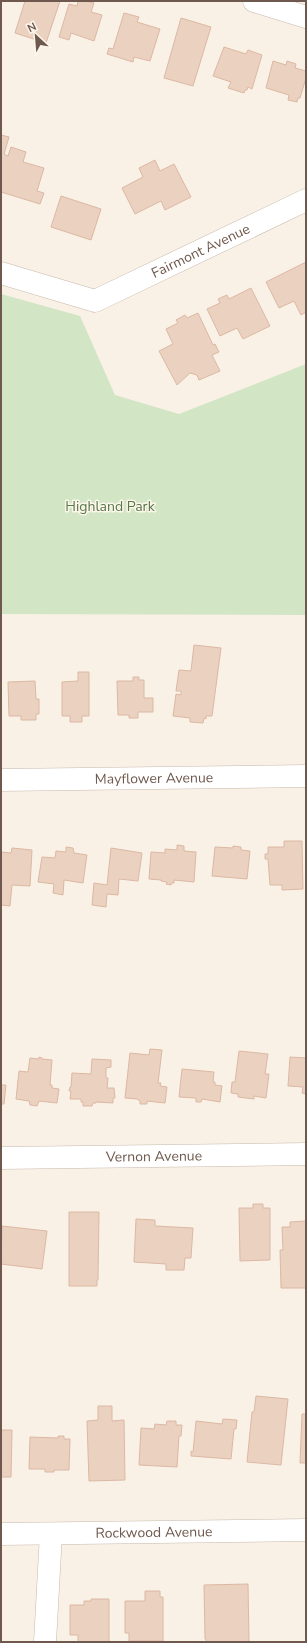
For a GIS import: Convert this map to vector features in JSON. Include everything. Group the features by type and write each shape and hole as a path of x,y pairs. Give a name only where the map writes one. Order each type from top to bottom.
{"street":[{"path":"254,1 306,17"},
{"name":"Fairmont Avenue","path":"1,273 95,301 306,200"},
{"name":"Mayflower Avenue","path":"1,780 306,776"},
{"name":"Vernon Avenue","path":"1,1158 306,1154"},
{"name":"Rockwood Avenue","path":"1,1534 306,1530"},
{"path":"45,1642 51,1534"}],"green space":[{"name":"Highland Park","path":"1,294 80,316 115,395 179,414 306,364 306,615 1,614"}],"building":[{"path":"25,1 60,1 46,43 15,33"},
{"path":"78,1 94,3 91,12 102,15 94,41 71,33 69,40 59,37 69,4 77,6"},
{"path":"124,13 139,17 137,22 160,29 150,61 134,57 133,62 107,54 109,48 113,49"},
{"path":"181,18 211,27 193,86 164,78"},
{"path":"224,47 246,54 248,50 262,55 252,89 248,87 244,93 228,88 231,82 213,76"},
{"path":"273,61 286,65 287,61 296,64 295,68 306,71 306,78 300,98 298,98 297,102 288,100 289,95 266,88"},
{"path":"1,135 9,137 4,154 8,156 11,147 26,152 23,162 44,168 37,191 44,193 40,204 1,192"},
{"path":"155,160 160,171 174,164 191,197 165,210 161,201 135,214 122,188 143,177 139,168"},
{"path":"61,196 101,209 91,240 51,227"},
{"path":"306,262 306,312 301,315 294,301 279,308 266,282"},
{"path":"251,288 270,326 243,339 237,328 220,336 207,309 220,303 218,299 227,295 229,299"},
{"path":"198,313 213,345 215,344 219,352 212,355 220,371 199,380 197,375 190,373 177,385 159,351 173,344 166,329 178,323 176,320 185,315 187,318"},
{"path":"194,645 221,648 212,716 206,716 203,723 190,722 190,718 173,716 176,694 181,695 181,691 176,691 179,670 191,671"},
{"path":"78,672 89,672 89,716 82,716 82,722 70,722 70,716 62,716 62,682 78,681"},
{"path":"133,677 139,677 139,680 144,680 144,698 153,698 153,712 138,712 138,718 129,718 129,715 118,715 117,681 133,681"},
{"path":"35,681 36,699 39,699 39,714 36,714 36,720 21,720 21,716 9,716 8,682"},
{"path":"284,841 302,841 303,889 282,890 282,885 270,885 268,859 265,859 265,854 268,854 268,847 284,847"},
{"path":"177,845 184,846 184,851 196,852 194,882 174,880 174,883 171,883 171,885 166,884 167,882 161,880 149,879 151,852 165,853 165,849 177,850"},
{"path":"233,846 241,847 241,850 250,851 247,879 212,876 215,847 233,848"},
{"path":"66,847 73,848 74,853 87,855 83,883 64,880 63,895 53,893 54,884 38,882 42,857 55,858 56,851 66,852"},
{"path":"12,848 32,850 30,886 12,885 10,906 1,905 1,852 11,853"},
{"path":"111,848 142,853 138,881 119,879 118,895 107,894 106,907 92,905 94,883 107,885"},
{"path":"150,1049 162,1050 158,1083 161,1083 160,1086 167,1087 165,1103 147,1101 147,1104 140,1104 140,1101 137,1099 125,1098 130,1053 149,1055"},
{"path":"239,1051 268,1054 265,1074 269,1074 266,1098 254,1096 254,1099 238,1097 238,1094 231,1093 232,1082 235,1082"},
{"path":"39,1057 42,1059 52,1060 50,1085 52,1085 52,1088 59,1089 57,1103 39,1101 37,1106 30,1105 29,1101 16,1099 19,1071 28,1072 30,1058 39,1059"},
{"path":"290,1057 306,1058 306,1094 302,1093 303,1087 288,1086"},
{"path":"92,1059 111,1060 111,1067 106,1068 106,1078 108,1078 107,1088 114,1088 115,1098 113,1098 113,1103 96,1102 93,1103 92,1106 83,1106 81,1099 70,1099 71,1091 69,1091 71,1087 72,1073 91,1074"},
{"path":"182,1069 214,1072 213,1082 215,1082 215,1085 222,1086 220,1102 202,1099 201,1102 196,1102 196,1098 179,1097"},
{"path":"1,1085 6,1085 4,1104 1,1104"},
{"path":"253,1204 263,1204 263,1208 270,1208 270,1260 240,1261 239,1208 253,1208"},
{"path":"69,1212 99,1212 97,1286 69,1286"},
{"path":"136,1219 155,1220 155,1226 193,1228 191,1258 185,1258 184,1270 166,1270 166,1264 134,1262"},
{"path":"306,1221 306,1288 281,1288 280,1250 283,1250 282,1227 290,1227 290,1222"},
{"path":"2,1226 47,1231 42,1269 1,1264"},
{"path":"256,1396 288,1399 281,1465 247,1462 252,1412 254,1412"},
{"path":"98,1406 112,1406 112,1421 124,1420 125,1480 89,1481 87,1421 98,1420"},
{"path":"302,1414 306,1414 306,1463 300,1463"},
{"path":"223,1419 237,1420 236,1429 234,1429 231,1459 191,1456 191,1451 193,1452 196,1421 222,1424"},
{"path":"167,1421 176,1421 176,1425 182,1425 181,1436 179,1436 177,1467 139,1465 141,1428 154,1429 155,1424 166,1425"},
{"path":"1,1430 12,1430 11,1477 1,1477"},
{"path":"58,1436 64,1436 64,1439 70,1439 69,1470 54,1470 54,1472 45,1472 45,1469 29,1469 30,1437 58,1438"},
{"path":"248,1584 249,1642 206,1642 204,1585"},
{"path":"145,1591 160,1591 160,1597 163,1597 163,1641 129,1641 129,1633 125,1633 125,1601 145,1601"},
{"path":"91,1599 109,1599 109,1642 78,1642 78,1635 70,1635 70,1605 84,1605 84,1601 91,1601"}]}
